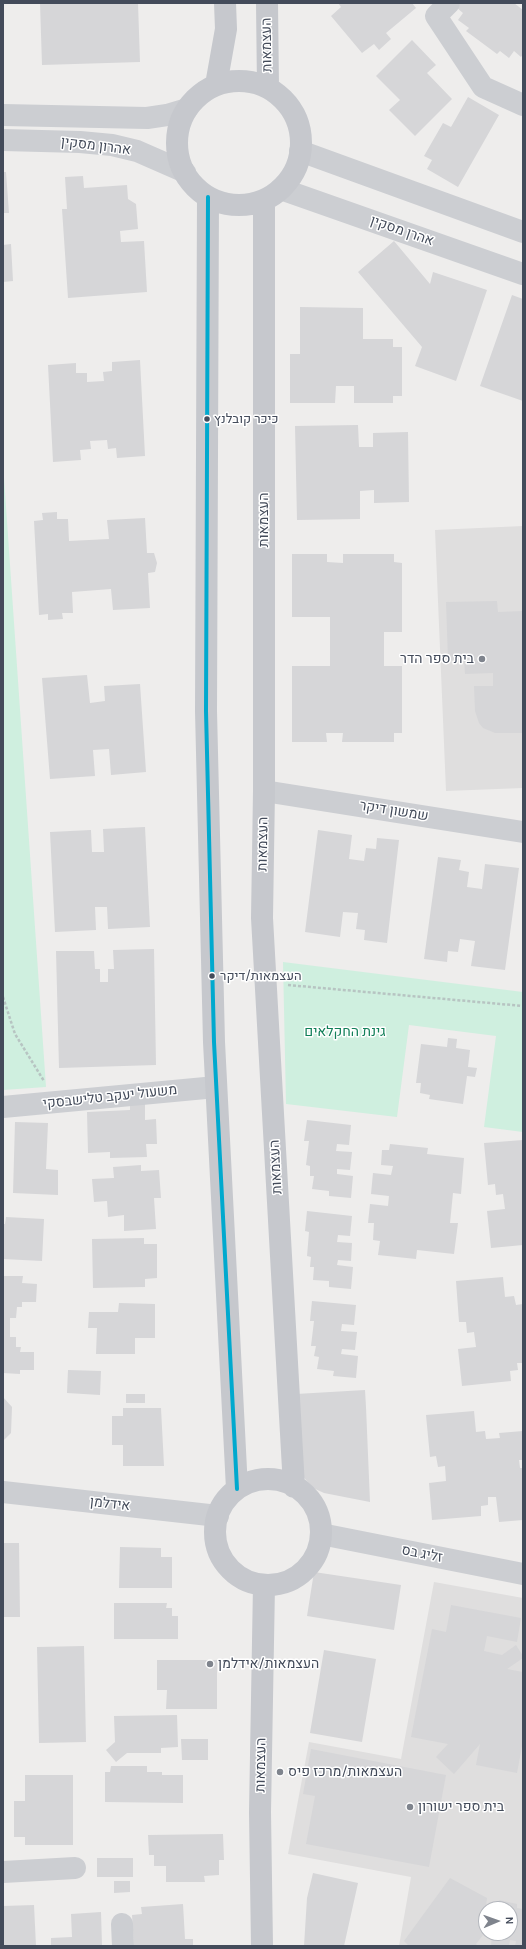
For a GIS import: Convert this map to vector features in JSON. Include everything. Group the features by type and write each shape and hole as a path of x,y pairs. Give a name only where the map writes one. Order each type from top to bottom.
{"main road":[{"path":"216,85 226,29 225,3"},
{"name":"העצמאות","path":"267,3 268,88"},
{"path":"233,81 251,82 268,88 283,99 294,114 300,132 300,151 294,172 273,194 246,205 226,204 208,197 192,184 184,172 176,146 179,127 187,109 200,94 216,85 233,81"},
{"name":"העצמאות","path":"273,194 262,918 294,1487"},
{"path":"208,197 206,711 216,1086 237,1489"},
{"path":"269,1479 285,1482 294,1487 300,1490 312,1502 319,1518 321,1534 317,1552 308,1568 294,1579 276,1585 258,1585 241,1578 227,1566 218,1550 215,1533 218,1516 225,1500 237,1489 252,1481 269,1479"},
{"name":"העצמאות","path":"262,1946 260,1812 264,1585"}],"street":[{"path":"449,3 436,16 482,87 523,105"},
{"name":"אהרון מסקין","path":"3,115 147,118 168,115 187,109"},
{"name":"אהרון מסקין","path":"3,140 80,142 112,145 137,151 184,172"},
{"path":"300,151 523,232"},
{"name":"אהרן מסקין","path":"273,194 523,274"},
{"name":"שמשון דיקר","path":"264,791 523,832"},
{"name":"משעול יעקב טלישבסקי","path":"3,1107 216,1086"},
{"name":"אידלמן","path":"3,1492 218,1516"},
{"name":"זליג בס","path":"321,1534 523,1574"},
{"path":"3,1872 75,1868"},
{"path":"122,1924 123,1946"}],"path":[{"path":"266,982 523,1006"},
{"path":"3,997 15,1034 58,1102"}],"shaded area":[{"name":"בית ספר הדר","path":"523,526 523,788 446,791 435,530"},
{"name":"בית ספר ישורון","path":"434,1582 523,1598 523,1946 399,1946 411,1877 288,1854 309,1742 401,1759"}],"green space":[{"path":"3,463 46,1087 3,1090"},
{"name":"גינת החקלאים","path":"283,962 523,992 523,1132 484,1127 496,1036 409,1025 397,1117 286,1104"}],"building":[{"path":"40,3 138,3 140,62 42,65"},
{"path":"338,3 412,3 416,8 386,33 391,39 379,50 374,44 362,53 331,16 341,7"},
{"path":"461,3 514,3 523,10 523,54 521,57 514,51 509,58 500,51 497,54 466,31 469,28 458,20 463,13 457,8"},
{"path":"412,40 436,65 427,73 452,99 415,136 389,110 400,100 376,76"},
{"path":"468,97 499,115 458,187 427,169 432,160 424,156 443,123 451,127"},
{"path":"3,172 6,172 9,213 3,213"},
{"path":"83,176 84,188 127,185 128,199 136,204 138,229 120,231 121,242 144,241 147,292 68,298 62,209 67,209 65,177"},
{"path":"394,241 430,284 433,272 487,290 456,381 415,366 422,347 358,272"},
{"path":"11,244 13,281 3,282 3,245"},
{"path":"512,295 523,299 523,401 480,386"},
{"path":"300,307 363,308 363,339 393,339 393,347 402,347 402,396 393,396 393,403 354,403 354,386 336,386 335,403 290,403 290,354 300,354"},
{"path":"140,360 145,456 117,458 116,448 108,449 107,440 90,441 91,449 80,450 81,460 53,462 48,365 76,363 76,373 87,373 87,382 104,381 103,372 112,371 112,362"},
{"path":"358,425 359,447 373,447 373,433 408,432 409,502 374,503 374,490 360,491 360,519 297,520 295,426"},
{"path":"57,512 57,519 68,519 69,541 109,539 107,520 145,518 147,553 154,553 157,563 155,572 148,573 150,608 113,610 111,589 72,592 73,613 62,613 63,619 48,620 48,614 39,615 34,521 43,520 42,513"},
{"path":"292,554 327,554 327,562 343,563 343,554 394,554 394,562 402,563 402,632 384,632 384,666 402,666 402,733 394,733 394,742 342,742 343,733 326,733 327,742 292,742 292,666 330,666 330,617 292,617"},
{"path":"497,601 498,612 523,611 523,733 495,733 483,728 479,723 475,711 474,686 493,686 493,673 465,674 464,660 448,660 446,602"},
{"path":"87,675 90,703 105,701 104,686 140,684 146,772 111,775 109,749 93,750 95,776 50,779 42,678"},
{"path":"145,827 150,927 108,929 107,907 95,907 96,930 55,932 50,832 91,830 92,852 104,852 103,829"},
{"path":"318,830 352,835 349,859 364,861 366,848 376,849 377,838 399,840 387,943 364,940 365,930 356,929 358,913 343,912 340,937 305,932"},
{"path":"438,857 461,860 459,870 469,872 467,887 482,889 485,864 519,868 505,970 471,966 475,941 460,939 458,952 448,951 447,962 424,959"},
{"path":"154,949 156,1065 59,1068 56,951 94,951 95,969 100,969 100,982 108,982 108,969 114,969 113,950"},
{"path":"448,1038 457,1039 456,1048 470,1050 468,1067 477,1068 475,1077 467,1076 463,1104 429,1099 430,1095 420,1093 421,1083 416,1083 421,1044 447,1047"},
{"path":"130,1103 145,1103 145,1120 156,1119 157,1144 146,1144 147,1157 110,1158 110,1152 88,1153 87,1112 130,1110"},
{"path":"307,1120 351,1125 349,1145 337,1144 336,1151 352,1152 350,1170 337,1169 337,1174 353,1176 351,1198 329,1196 329,1191 312,1189 314,1176 310,1176 310,1166 306,1165 309,1141 304,1141"},
{"path":"15,1122 48,1123 46,1169 58,1170 58,1195 13,1193"},
{"path":"523,1140 523,1245 491,1248 487,1211 505,1209 503,1194 496,1195 495,1184 488,1185 484,1143"},
{"path":"390,1144 428,1148 427,1154 464,1158 461,1194 453,1193 450,1223 458,1223 454,1254 417,1250 416,1259 378,1255 380,1241 373,1240 374,1223 368,1223 370,1204 388,1206 389,1196 371,1194 373,1173 391,1175 393,1166 381,1165 382,1150 389,1150"},
{"path":"141,1165 141,1171 159,1170 161,1198 154,1198 156,1229 124,1231 124,1215 108,1217 107,1201 94,1202 92,1179 114,1178 113,1167"},
{"path":"307,1211 352,1216 350,1236 338,1235 337,1242 352,1243 351,1261 338,1260 337,1265 353,1267 351,1289 329,1287 329,1281 313,1280 314,1267 310,1267 311,1257 307,1256 309,1232 305,1231"},
{"path":"6,1217 44,1219 42,1261 3,1259 3,1224 5,1224"},
{"path":"144,1238 144,1244 157,1244 157,1278 145,1279 145,1287 93,1288 92,1239"},
{"path":"3,1276 23,1276 22,1283 37,1284 36,1302 22,1302 22,1307 17,1307 16,1318 10,1318 10,1337 16,1337 16,1347 21,1347 20,1352 34,1352 34,1370 20,1370 20,1374 3,1373"},
{"path":"503,1277 505,1297 514,1296 516,1305 523,1304 523,1363 517,1363 518,1370 510,1371 511,1381 462,1386 458,1349 476,1347 474,1332 467,1333 466,1322 459,1322 456,1281"},
{"path":"312,1301 356,1305 354,1325 342,1324 341,1331 357,1332 355,1350 342,1349 341,1354 358,1356 356,1378 333,1376 334,1371 317,1369 319,1357 314,1356 316,1346 311,1346 314,1321 310,1321"},
{"path":"119,1303 155,1304 155,1338 135,1338 135,1354 96,1354 97,1328 88,1328 89,1312 118,1312"},
{"path":"68,1370 101,1371 100,1395 67,1393"},
{"path":"365,1390 370,1502 324,1493 313,1488 299,1472 296,1394"},
{"path":"126,1394 145,1394 145,1403 126,1403"},
{"path":"3,1397 12,1407 11,1433 3,1441"},
{"path":"123,1408 161,1408 164,1466 123,1466 123,1445 112,1445 112,1416 123,1416"},
{"path":"474,1411 476,1432 485,1431 486,1439 500,1438 499,1433 523,1431 523,1460 519,1460 520,1468 523,1468 523,1520 499,1522 496,1497 488,1497 488,1505 481,1506 481,1516 432,1520 429,1483 446,1481 445,1466 438,1467 436,1456 430,1457 426,1415"},
{"path":"3,1543 19,1543 20,1617 3,1617"},
{"path":"120,1547 161,1548 161,1557 172,1557 172,1588 119,1588"},
{"path":"314,1572 401,1585 394,1630 307,1616"},
{"path":"114,1603 167,1603 166,1608 172,1608 172,1616 178,1616 178,1639 114,1639"},
{"path":"451,1605 521,1618 517,1642 487,1636 484,1651 502,1655 516,1645 523,1656 523,1658 507,1669 523,1672 523,1741 517,1773 476,1765 480,1744 454,1774 436,1757 448,1744 411,1737 432,1629 446,1632"},
{"path":"84,1646 86,1742 39,1743 37,1647"},
{"path":"324,1650 376,1659 362,1742 310,1733"},
{"path":"157,1660 217,1660 217,1709 166,1709 167,1690 157,1690"},
{"path":"177,1715 178,1747 161,1748 161,1753 127,1753 116,1762 106,1750 115,1742 114,1716"},
{"path":"181,1739 208,1739 208,1760 182,1760"},
{"path":"311,1749 446,1775 429,1867 306,1844 315,1796 303,1794"},
{"path":"111,1766 147,1766 147,1772 162,1772 162,1775 183,1775 183,1803 105,1802 105,1772 110,1772"},
{"path":"25,1775 73,1775 73,1845 25,1845 25,1837 14,1837 14,1801 25,1801"},
{"path":"223,1834 224,1860 219,1860 219,1875 204,1876 205,1882 166,1882 166,1866 154,1866 154,1855 149,1855 148,1835"},
{"path":"97,1858 133,1858 133,1877 97,1877"},
{"path":"313,1873 358,1883 344,1946 304,1946 307,1898"},
{"path":"450,1878 487,1898 487,1901 478,1901 478,1941 476,1944 478,1946 409,1946 404,1941"},
{"path":"114,1881 130,1881 130,1892 114,1893"},
{"path":"183,1904 185,1939 193,1939 193,1946 134,1946 132,1915 142,1914 141,1907"},
{"path":"34,1905 36,1946 3,1946 3,1906"},
{"path":"518,1908 523,1909 523,1946 515,1946 516,1941 518,1941"},
{"path":"101,1912 102,1946 51,1946 51,1938 72,1937 71,1914"},
{"path":"491,1941 510,1941 509,1946 491,1946"}],"transit line":[{"path":"208,197 206,711 214,1042 237,1489"}],"place":[{"name":"כיכר קובלנץ","path":"207,419"},
{"name":"בית ספר הדר","path":"482,659"},
{"name":"העצמאות/דיקר","path":"212,976"},
{"name":"העצמאות/אידלמן","path":"210,1664"},
{"name":"העצמאות/מרכז פיס","path":"280,1772"},
{"name":"בית ספר ישורון","path":"410,1807"}]}
